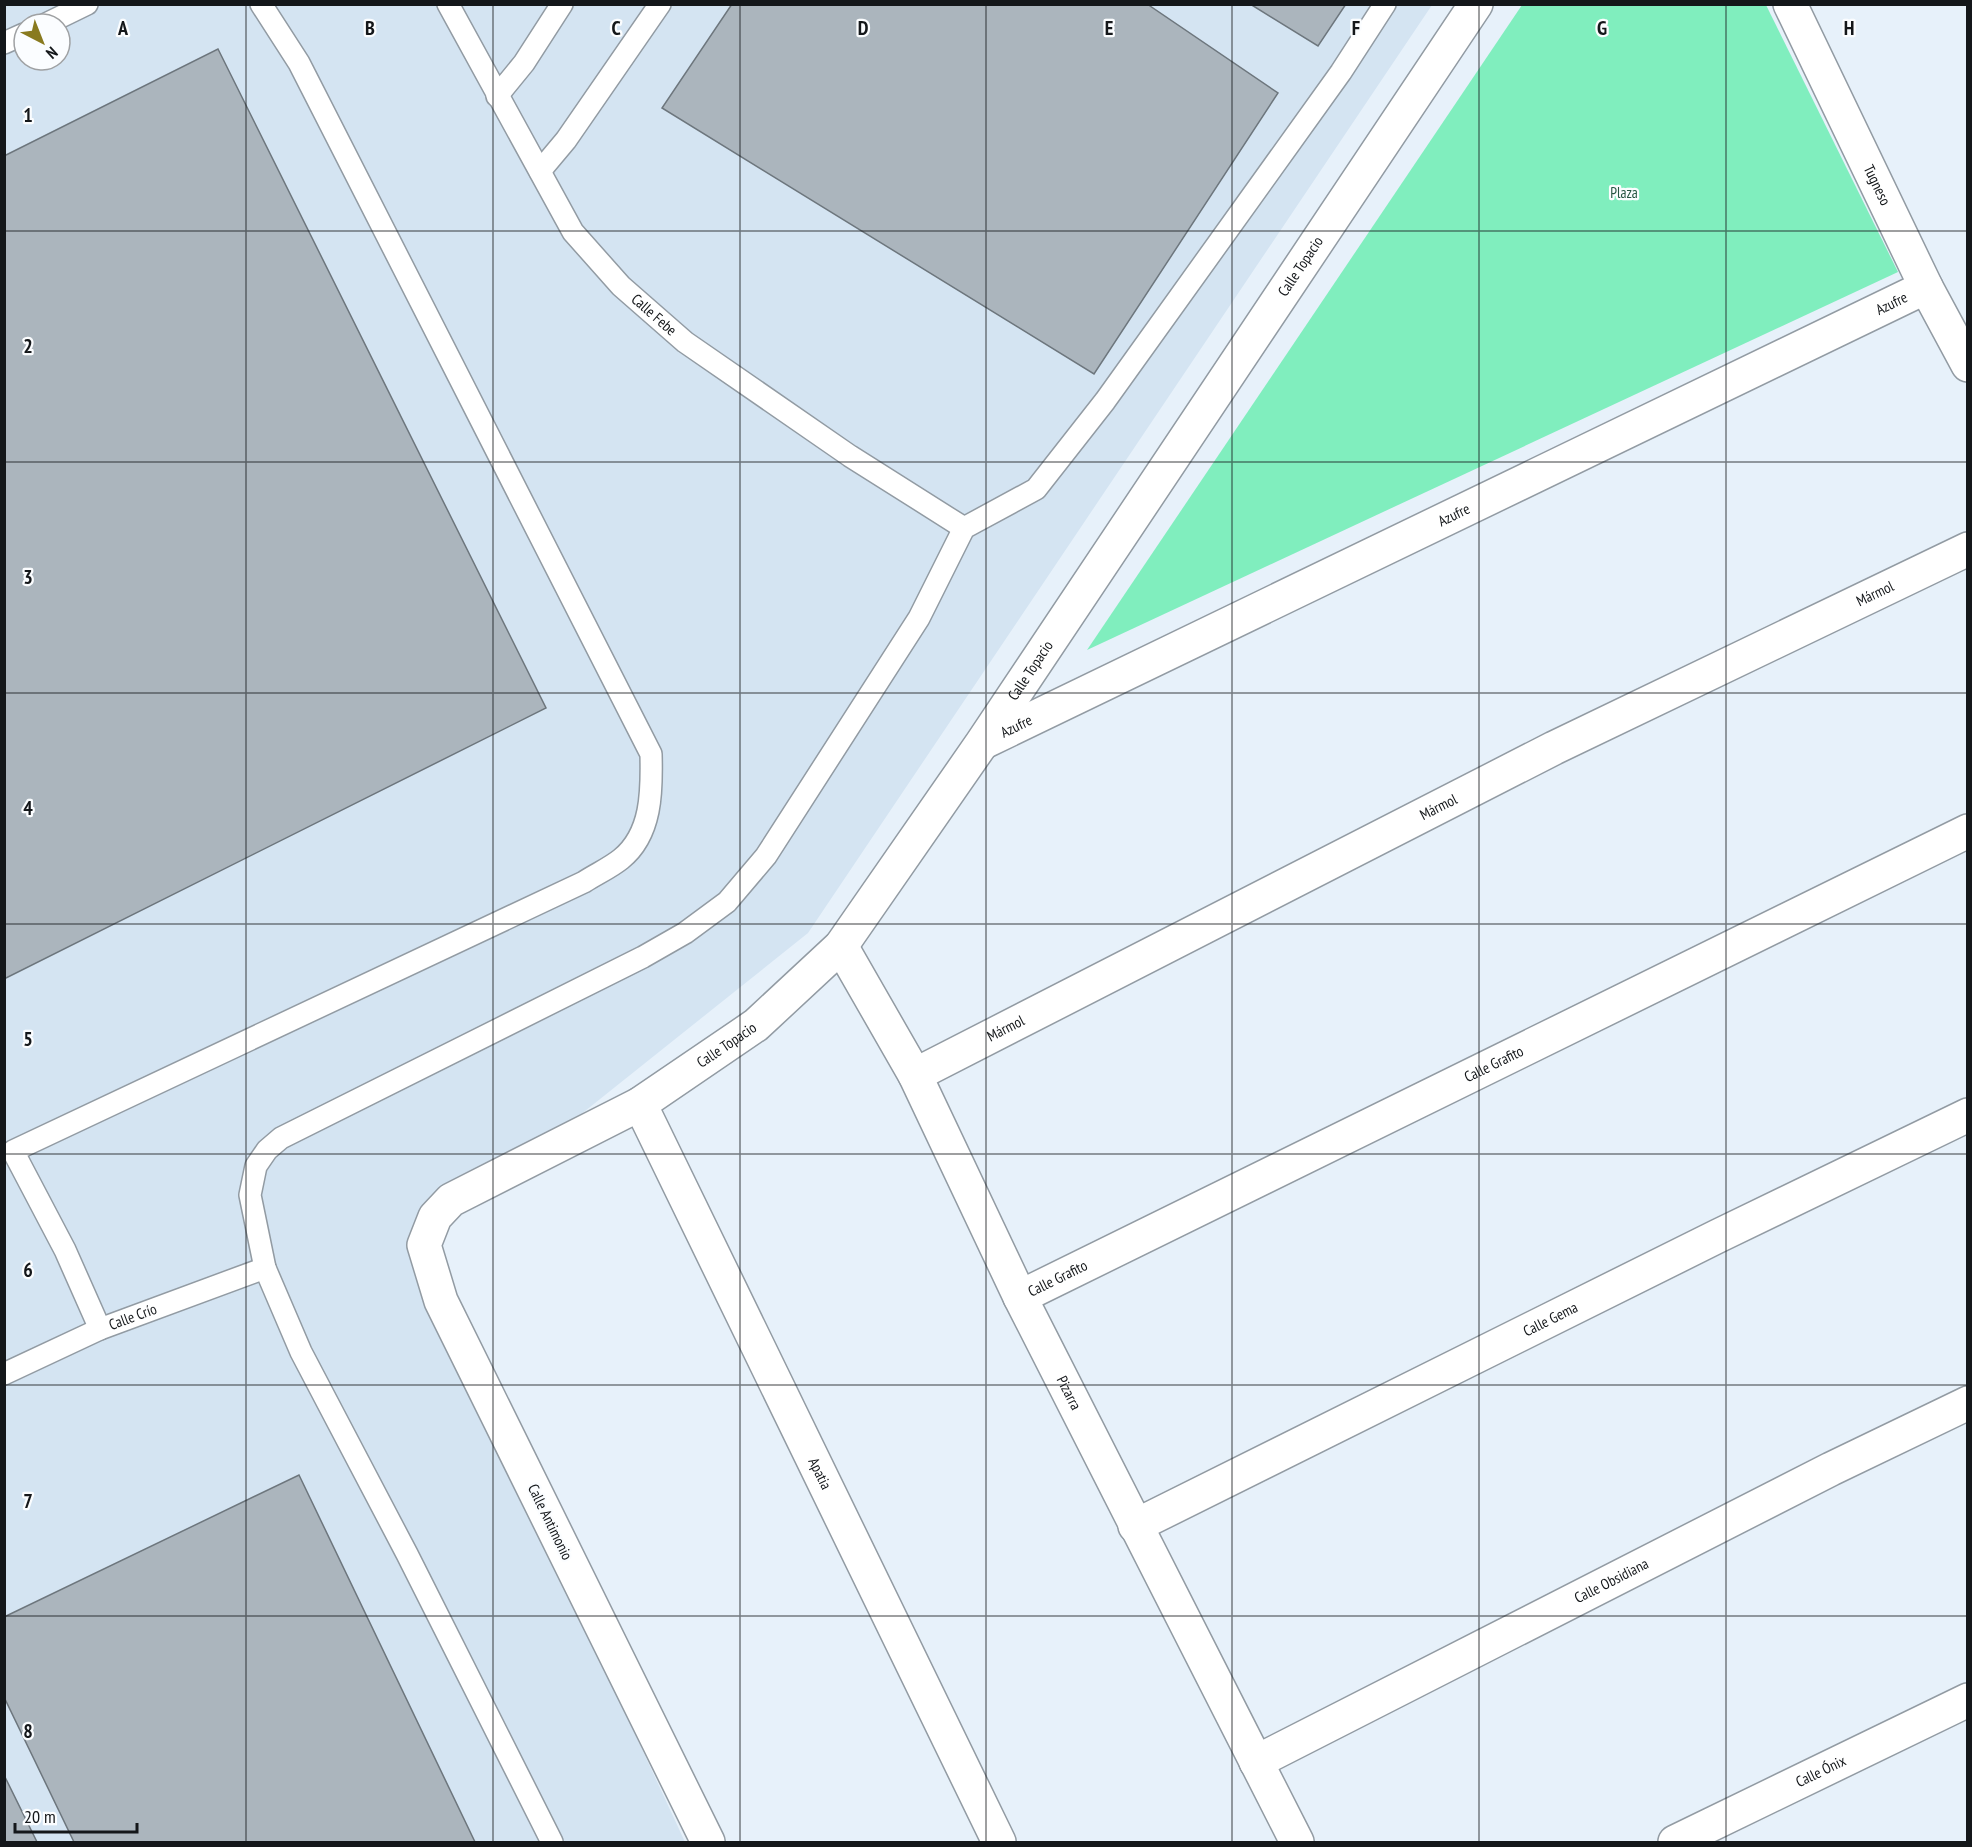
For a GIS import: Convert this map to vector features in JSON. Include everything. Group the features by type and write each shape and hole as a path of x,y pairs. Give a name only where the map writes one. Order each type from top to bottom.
{"street":[{"name":"Calle Topacio","path":"451,1200 640,1104 756,1025 841,946 982,743 1476,4"},
{"name":"Tugneso","path":"1790,4 1926,287 1968,364"},
{"name":"Azufre","path":"982,743 1926,287"},
{"name":"Mármol","path":"915,1075 1554,748 1968,549"},
{"name":"Calle Grafito","path":"1020,1297 1968,831"},
{"name":"Pizarra","path":"841,946 915,1075 1020,1297 1297,1842"},
{"name":"Apatia","path":"640,1104 999,1842"},
{"name":"Calle Gema","path":"1135,1526 1718,1236 1968,1115"},
{"name":"Calle Antimonio","path":"451,1200 435,1217 424,1245 441,1301 708,1842"},
{"name":"Calle Obsidiana","path":"1256,1762 1831,1469 1968,1403"},
{"name":"Calle Ónix","path":"1675,1842 1968,1700"}],"lane":[{"path":"70,12 87,4"},
{"path":"100,1329 65,1250 7,1147 584,882 622,858 645,826 652,789 651,754 299,63 261,4"},
{"name":"Calle Febe","path":"448,4 573,232 621,286 685,342 850,456 964,528"},
{"path":"497,96 524,63 562,4"},
{"path":"540,171 566,141 660,4"},
{"path":"552,1842 407,1554 301,1352 265,1268 250,1195 256,1166 267,1150 281,1137 643,957 685,933 727,902 766,856 919,618 945,571 964,528 1036,489 1105,401 1341,72 1385,4"},
{"name":"Calle Crío","path":"4,1374 100,1329 265,1268"}],"shaded area":[{"path":"5,5 1432,5 808,933 411,1250 685,1842 5,1842"}],"green space":[{"name":"Plaza","path":"1522,5 1766,5 1898,272 1087,650"}],"building":[{"path":"732,4 1147,4 1278,93 1094,374 662,108"},
{"path":"1250,4 1346,4 1318,46"},
{"path":"218,49 546,708 4,979 4,156"},
{"path":"299,1475 475,1842 74,1842 4,1697 4,1617"},
{"path":"4,1775 37,1842 4,1842"}]}
